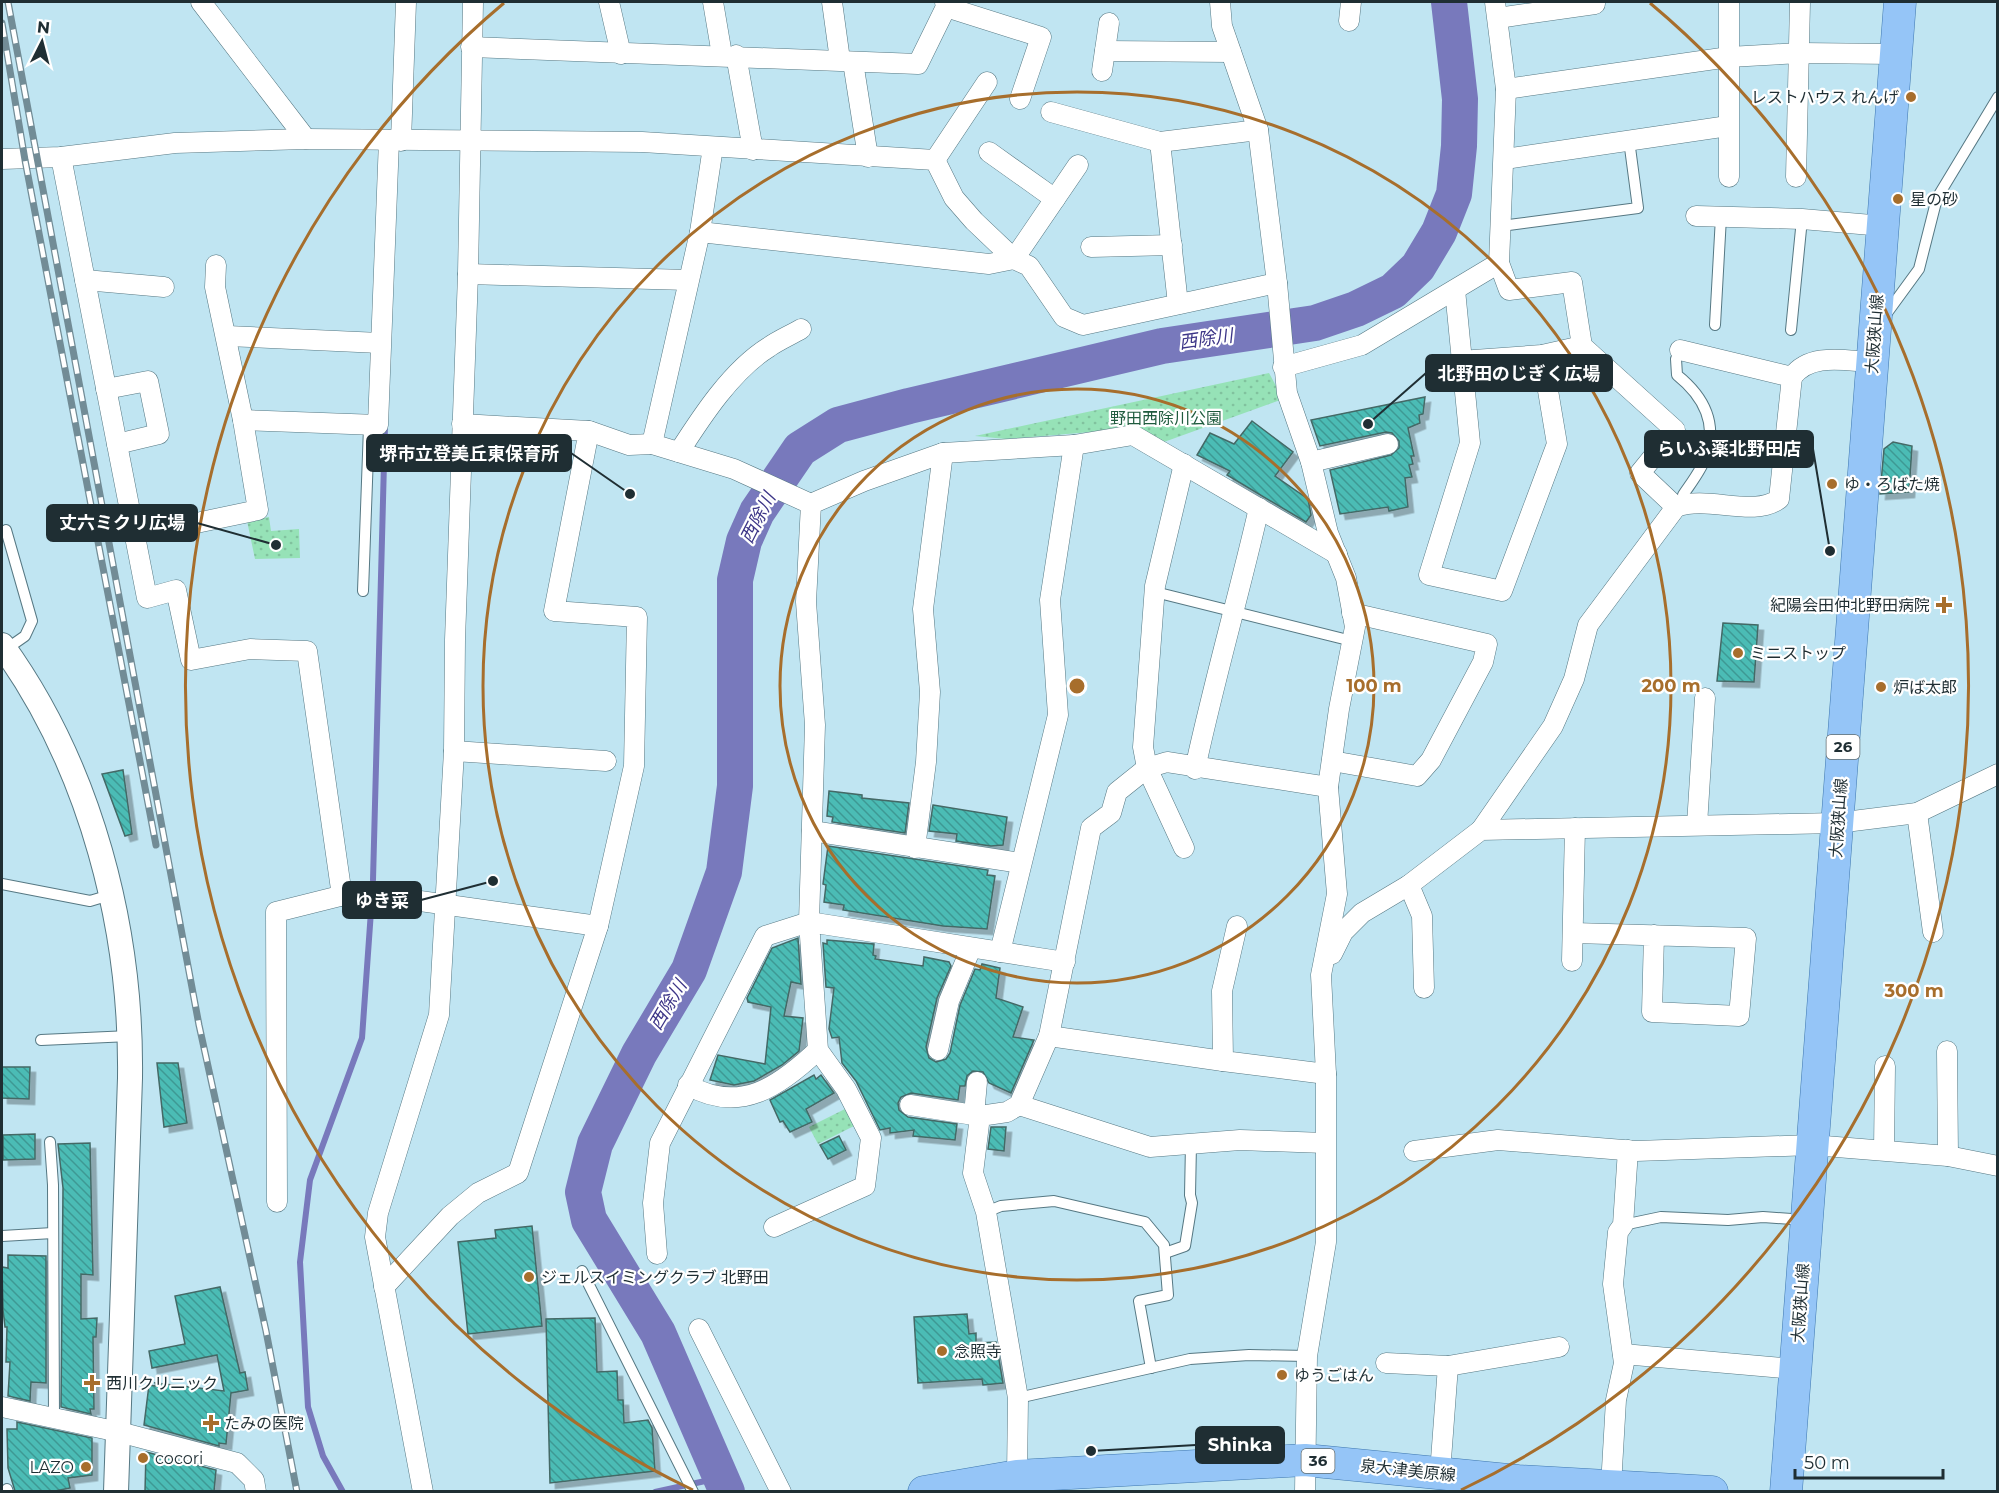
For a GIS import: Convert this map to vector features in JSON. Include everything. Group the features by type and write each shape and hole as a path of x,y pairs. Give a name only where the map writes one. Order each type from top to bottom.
{"main road":[{"name":"大阪狭山線","path":"1786,1491 1899,2"},
{"name":"泉大津美原線","path":"924,1491 1010,1482 1305,1460 1619,1488 1712,1491"}],"street":[{"path":"201,2 306,139"},
{"path":"243,420 369,427 378,425 380,344 406,2"},
{"path":"423,1491 375,1237 378,1213 439,1015 454,751 454,640 468,274 473,2"},
{"path":"609,2 621,54"},
{"path":"714,2 753,150"},
{"path":"832,2 868,157"},
{"path":"1221,2 1222,26 1258,130 1278,291 1287,393 1311,462 1328,533 1346,578 1355,627 1328,787 1338,894 1321,975 1326,1074 1326,1242 1307,1356 1305,1491"},
{"path":"1601,2 1496,10 1506,89 1505,159 1499,263 1509,290 1572,282 1582,346 1675,429 1640,473 1683,504 1770,506 1779,498 1792,377 1798,368 1822,360 1872,363"},
{"path":"1729,2 1729,177"},
{"path":"1796,177 1800,2"},
{"path":"471,48 621,54 729,55 918,64 945,4 1041,37 1020,99"},
{"path":"1101,71 1109,23"},
{"path":"1105,51 1231,52"},
{"path":"1506,89 1729,57 1800,53 1895,54"},
{"path":"935,160 987,82"},
{"path":"1051,112 1160,141 1258,130"},
{"path":"1505,159 1728,126"},
{"path":"2,159 61,157 175,143 306,139 642,142 935,160"},
{"path":"1160,141 1179,304"},
{"path":"652,444 700,232 713,147"},
{"path":"989,152 1055,199"},
{"path":"61,157 147,598 176,590 191,660 249,649 307,651 342,896"},
{"path":"935,160 954,198 974,221 1014,259 1029,266 1064,317 1083,325 1179,304 1278,291"},
{"path":"700,232 989,264 1014,259 1078,165"},
{"path":"1696,216 1802,219 1883,226"},
{"path":"1091,247 1172,245"},
{"path":"1283,359 1362,345 1499,263"},
{"path":"201,522 258,510 227,336 215,287 216,265"},
{"path":"468,274 688,280"},
{"path":"85,280 164,287"},
{"path":"1455,290 1460,361 1470,443 1429,575 1502,591 1557,444 1542,355"},
{"path":"679,452 705,410 741,370 768,347 801,329"},
{"path":"227,336 380,344"},
{"path":"1460,361 1493,361 1542,355 1582,346"},
{"path":"1680,350 1792,377"},
{"path":"106,389 148,381 159,434 117,444"},
{"path":"462,424 590,431 629,445 652,444 734,469 808,503 943,453 1074,445 1133,435 1337,554"},
{"path":"384,1287 450,1216 478,1194 518,1173 598,926 634,766 637,617 554,611 590,431"},
{"path":"1311,462 1388,444"},
{"path":"1000,952 1058,715 1050,600 1074,445"},
{"path":"915,848 926,762 930,692 923,609 943,453"},
{"path":"1184,464 1155,592 1143,747 1147,768 1184,848"},
{"path":"774,1227 865,1186 871,1138 846,1089 818,1050 809,922 815,725 806,602 808,503"},
{"path":"1321,975 1343,932 1362,913 1409,885 1480,830 1553,726 1574,679 1588,625 1683,504"},
{"path":"1196,769 1213,684 1235,614 1258,508"},
{"path":"1332,761 1417,776 1431,760 1484,662 1487,644 1352,613"},
{"path":"3,647 50,724 93,826 125,969 131,1036 116,1491"},
{"path":"1697,825 1705,698"},
{"path":"454,751 606,760"},
{"path":"910,1105 977,1115 1007,1112 1019,1105 1049,1036 1091,828 1111,813 1117,792 1147,768 1167,762 1196,769 1328,787"},
{"path":"1480,830 1837,823 1917,813 1998,774"},
{"path":"1917,813 1933,932"},
{"path":"1572,961 1575,828"},
{"path":"812,831 1021,863"},
{"path":"1409,885 1422,916 1424,988"},
{"path":"277,1202 276,912 356,892 598,926"},
{"path":"1338,894 1362,913"},
{"path":"657,1254 653,1203 660,1143 765,936 809,922 1065,962"},
{"path":"1223,1061 1222,991 1237,926"},
{"path":"1574,933 1654,935 1746,938 1739,1016 1652,1012 1654,935"},
{"path":"938,1050 949,1001 971,948"},
{"path":"1049,1036 1326,1074"},
{"path":"688,1085 705,1095 735,1099 789,1077 818,1050"},
{"path":"1947,1051 1948,1156"},
{"path":"1884,1150 1885,1066"},
{"path":"977,1082 973,1173 986,1212 1018,1398 1010,1482"},
{"path":"1019,1105 1150,1148 1240,1140 1325,1143"},
{"path":"1414,1151 1498,1140 1628,1150 1812,1144 1948,1156 1998,1166"},
{"path":"1619,1488 1616,1400 1623,1354 1613,1284 1618,1232 1623,1225 1628,1150"},
{"path":"699,1329 781,1491"},
{"path":"1386,1363 1448,1366 1559,1347"},
{"path":"1623,1354 1795,1369"},
{"path":"1440,1473 1448,1366"},
{"path":"2,1407 119,1432 237,1463 254,1480 256,1491"}],"lane":[{"path":"1875,329 1908,288 1919,269 1937,198 1998,97"},
{"path":"1501,226 1638,208 1629,140"},
{"path":"1715,325 1721,217"},
{"path":"1791,330 1802,219"},
{"path":"1680,350 1676,359 1677,375 1695,389 1705,404 1709,418 1707,455 1683,495 1683,504"},
{"path":"363,591 369,427"},
{"path":"3,647 26,636 32,621 6,530"},
{"path":"1155,592 1235,614 1352,641"},
{"path":"2,884 90,901 110,895"},
{"path":"41,1040 131,1036"},
{"path":"50,1143 54,1418"},
{"path":"1165,1253 1185,1246 1192,1203 1190,1195 1191,1144"},
{"path":"986,1212 1001,1206 1054,1201 1145,1222 1164,1245 1168,1294 1139,1301 1150,1368"},
{"path":"1623,1225 1661,1217 1728,1220 1763,1216 1807,1220"},
{"path":"2,1236 53,1233"},
{"path":"582,1271 693,1491"},
{"path":"1018,1398 1190,1359 1249,1355 1307,1356"}],"green space":[{"name":"野田西除川公園","path":"1269,373 1283,399 1164,442 1139,428 1006,439 975,436"},
{"path":"269,517 271,531 299,529 300,558 255,559 247,521"},
{"path":"845,1109 854,1126 818,1144 809,1127"}],"building":[{"path":"1425,397 1423,414 1419,415 1420,423 1408,428 1414,456 1411,456 1413,464 1409,465 1412,477 1405,478 1408,507 1389,511 1388,507 1340,514 1330,470 1391,455 1399,448 1399,441 1392,433 1386,432 1320,446 1311,420"},
{"path":"1252,421 1293,452 1275,476 1308,499 1311,515 1306,522 1227,475 1230,471 1197,455 1210,433 1234,444"},
{"path":"1893,442 1912,446 1909,492 1880,494 1884,449"},
{"name":"ミニストップ","path":"1723,623 1758,625 1754,682 1717,681"},
{"path":"123,770 132,834 125,836 102,774"},
{"path":"829,791 862,795 862,798 909,803 905,833 832,822 833,817 827,816"},
{"path":"933,805 1007,817 1003,845 991,846 956,841 957,834 929,831"},
{"path":"828,846 988,870 987,875 995,876 987,929 943,926 843,910 844,905 824,902 826,885 823,884"},
{"path":"798,938 801,984 791,982 784,1016 803,1018 799,1051 782,1065 754,1081 734,1085 710,1080 718,1055 765,1064 771,1007 748,1002 747,998 772,948"},
{"path":"827,940 874,944 875,959 923,966 924,957 949,962 951,966 937,998 926,1047 929,1058 936,1062 946,1059 950,1053 960,1005 975,969 980,970 982,964 1000,968 996,998 1023,1007 1013,1037 1034,1040 1011,1093 989,1083 983,1072 973,1071 967,1076 965,1086 960,1086 958,1100 911,1093 901,1097 898,1103 899,1110 908,1117 957,1124 955,1140 913,1136 914,1130 890,1133 890,1128 880,1130 856,1081 842,1063 839,1037 832,1038 829,1029 834,988 826,987 823,943 827,944"},
{"path":"157,1063 178,1063 187,1123 164,1127"},
{"path":"2,1067 30,1067 29,1099 2,1098"},
{"path":"814,1075 816,1079 821,1075 834,1093 806,1109 812,1122 790,1132 783,1121 780,1122 770,1100"},
{"path":"991,1127 1006,1127 1004,1151 988,1149"},
{"path":"35,1134 35,1159 3,1160 3,1135"},
{"path":"839,1136 846,1150 828,1159 820,1145"},
{"path":"90,1143 93,1275 81,1274 81,1319 97,1318 96,1337 93,1337 94,1409 90,1409 91,1414 61,1407 63,1188 58,1144"},
{"path":"532,1226 542,1326 468,1334 458,1242 496,1238 495,1230"},
{"path":"8,1255 46,1256 46,1383 31,1382 30,1401 8,1396 10,1362 6,1362 7,1327 5,1327 3,1310 2,1267 8,1268"},
{"path":"220,1287 240,1373 245,1372 248,1390 231,1393 226,1444 219,1443 219,1446 144,1425 149,1385 156,1386 155,1383 224,1391 217,1355 152,1368 149,1351 185,1344 175,1296"},
{"path":"967,1314 969,1334 976,1333 976,1343 996,1342 1003,1383 983,1385 982,1379 918,1383 914,1317"},
{"path":"595,1318 597,1372 617,1371 618,1400 623,1400 624,1423 648,1420 652,1428 655,1471 550,1483 546,1319"},
{"path":"17,1422 92,1438 92,1475 68,1478 70,1488 55,1491 15,1491 8,1468 7,1429 17,1429"},
{"path":"146,1452 216,1470 214,1491 145,1491"}],"waterway":[{"name":"西除川","path":"727,1492 658,1333 589,1220 583,1192 595,1144 639,1054 689,970 724,872 735,786 735,580 744,541 757,512 800,449 838,425 1162,346 1315,323 1356,309 1393,291 1418,267 1439,232 1454,194 1459,146 1460,99 1449,2"},
{"path":"373,880 385,425"},
{"path":"343,1492 323,1456 308,1407 300,1262 310,1180 362,1038 371,911"},
{"path":"655,1492 719,1478"}],"railway":[{"path":"8,2 199,1025 266,1331 297,1492"},
{"path":"2,23 25,160 156,845"}],"place":[{"name":"レストハウス れんげ","path":"1911,97"},
{"name":"星の砂","path":"1898,199"},
{"name":"北野田のじぎく広場","path":"1368,424"},
{"name":"ゆ・ろばた焼","path":"1832,484"},
{"name":"堺市立登美丘東保育所","path":"630,494"},
{"name":"丈六ミクリ広場","path":"276,545"},
{"name":"らいふ薬北野田店","path":"1830,551"},
{"name":"紀陽会田仲北野田病院","path":"1944,605"},
{"name":"ミニストップ","path":"1738,653"},
{"name":"炉ば太郎","path":"1881,687"},
{"name":"ゆき菜","path":"493,881"},
{"name":"ジェルスイミングクラブ 北野田","path":"529,1277"},
{"name":"念照寺","path":"942,1351"},
{"name":"ゆうごはん","path":"1282,1375"},
{"name":"西川クリニック","path":"92,1383"},
{"name":"たみの医院","path":"211,1423"},
{"name":"Shinka","path":"1091,1451"},
{"name":"cocori","path":"143,1458"},
{"name":"LAZO","path":"86,1467"}]}
